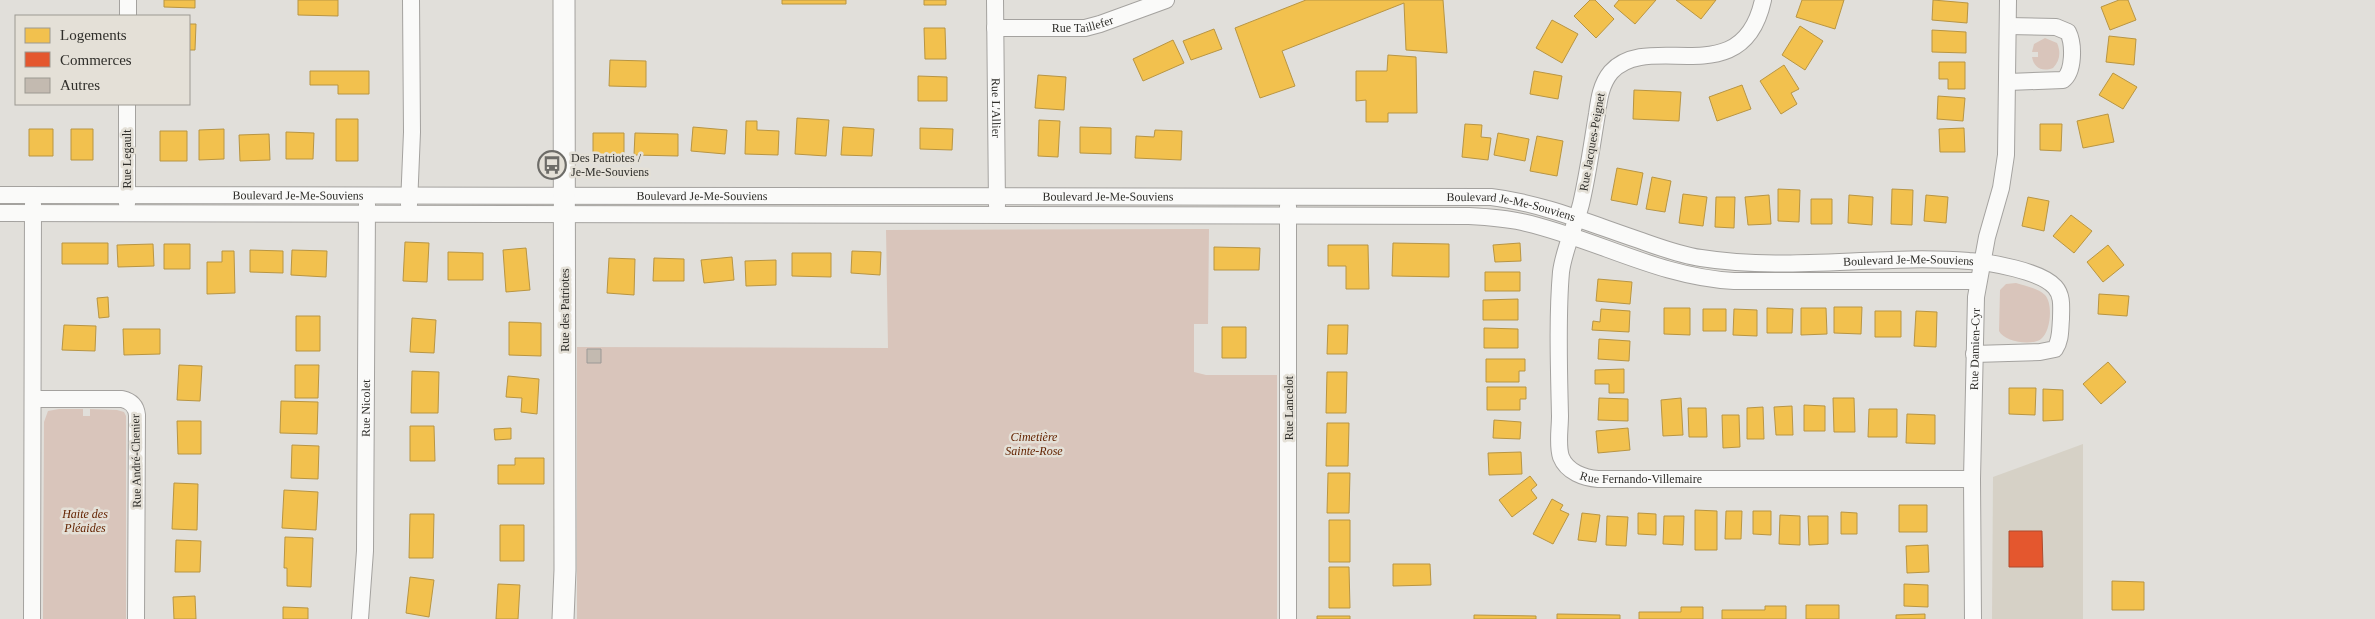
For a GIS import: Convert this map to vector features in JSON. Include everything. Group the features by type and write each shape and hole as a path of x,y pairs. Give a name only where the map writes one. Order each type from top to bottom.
{"street":[{"path":"128,0 128,15"},
{"path":"409,215 412,132 411,0"},
{"name":"Rue des Patriotes","path":"563,619 565,570 564,0"},
{"name":"Rue L'Allier","path":"995,0 998,216"},
{"name":"Rue Taillefer","path":"996,28 1085,28 1166,0"},
{"name":"Rue Jacques-Peignet","path":"1577,219 1585,184 1600,92 1610,73 1620,64 1638,59 1709,55 1734,46 1751,31 1763,0"},
{"name":"Rue Damien-Cyr","path":"1973,619 1972,479 1974,354 1978,281 2005,166 2008,0"},
{"path":"2008,26 2060,28 2068,32 2071,44 2070,70 2062,80 2008,82"},
{"name":"Rue Legault","path":"127,105 127,214"},
{"name":"Boulevard Je-Me-Souviens","path":"0,195 409,196 565,206 998,216 1489,217 1523,222 1671,271 1705,279 1742,281 1978,281"},
{"path":"32,619 33,195"},
{"name":"Rue Nicolet","path":"360,619 365,551 367,196"},
{"name":"Boulevard Je-Me-Souviens","path":"0,214 409,215 565,206 997,196 1491,197 1527,203 1674,252 1714,260 1765,262 1956,260 1982,262 2035,276 2055,286 2060,296 2060,333 2056,349 2048,352 1974,354"},
{"name":"Rue Lancelot","path":"1288,196 1288,619"},
{"name":"Rue Fernando-Villemaire","path":"1577,219 1561,274 1560,455 1566,466 1578,474 1590,478 1609,480 1972,479"},
{"name":"Rue André-Chenier","path":"33,399 122,399 130,402 135,407 137,415 136,619"}],"shaded area":[{"path":"2083,444 2083,619 1992,619 1993,477"}],"green space":[{"path":"2045,38 2057,43 2059,53 2053,68 2045,70 2039,68 2033,61 2032,57 2038,57 2038,52 2032,52 2034,44"},
{"name":"Cimetière Sainte-Rose","path":"1209,229 1208,324 1194,324 1194,372 1206,375 1277,375 1277,619 577,619 577,347 888,348 886,230"},
{"path":"2016,283 2039,291 2048,299 2050,311 2049,324 2044,335 2037,341 2019,342 2006,338 1999,331 2000,290 2006,284"},
{"name":"Haite des Pléaides","path":"83,409 83,416 90,416 90,409 117,410 124,412 126,416 126,619 43,619 44,422 48,411"}],"building: Logements":[{"path":"164,0 195,0 195,8 164,7"},
{"path":"298,0 338,0 338,16 298,15"},
{"path":"782,0 846,0 846,4 782,4"},
{"path":"924,0 946,0 946,5 924,5"},
{"path":"1306,0 1443,0 1447,53 1406,50 1404,3 1282,51 1295,86 1260,98 1235,28"},
{"path":"1590,0 1595,0 1614,19 1596,38 1574,16"},
{"path":"1619,0 1656,0 1635,24 1614,6"},
{"path":"1676,0 1716,0 1701,19"},
{"path":"1802,0 1844,0 1835,29 1796,17"},
{"path":"1933,0 1968,3 1967,23 1932,20"},
{"path":"2119,0 2128,0 2136,20 2110,30 2101,7"},
{"path":"1552,20 1578,34 1562,63 1536,48"},
{"path":"190,24 196,24 195,50 190,50"},
{"path":"1800,26 1823,41 1805,70 1782,55"},
{"path":"924,28 945,28 946,59 925,59"},
{"path":"1214,29 1222,49 1191,60 1183,41"},
{"path":"1932,30 1966,32 1966,53 1932,52"},
{"path":"2109,36 2136,39 2134,65 2106,62"},
{"path":"1173,40 1184,63 1143,81 1133,59"},
{"path":"1388,55 1416,57 1417,113 1388,113 1388,122 1366,122 1366,100 1356,101 1356,71 1387,71"},
{"path":"610,60 646,61 646,87 609,86"},
{"path":"1939,62 1965,62 1965,89 1948,89 1948,79 1939,79"},
{"path":"1784,65 1799,89 1791,93 1797,104 1781,114 1760,81"},
{"path":"310,71 369,71 369,94 338,94 338,85 310,85"},
{"path":"1534,71 1562,76 1558,99 1530,94"},
{"path":"2113,73 2137,87 2123,109 2099,95"},
{"path":"1038,75 1066,77 1064,110 1035,108"},
{"path":"918,76 947,77 947,101 918,101"},
{"path":"1742,85 1751,109 1717,121 1709,97"},
{"path":"1634,90 1681,92 1679,121 1633,119"},
{"path":"1938,96 1965,98 1963,121 1937,119"},
{"path":"2108,114 2114,142 2083,148 2077,121"},
{"path":"797,118 829,120 826,156 795,154"},
{"path":"336,119 358,119 358,161 336,161"},
{"path":"1039,120 1060,121 1058,157 1038,156"},
{"path":"746,121 757,121 757,130 779,131 778,155 745,154"},
{"path":"1465,124 1482,125 1481,137 1491,138 1488,160 1462,157"},
{"path":"2040,124 2062,124 2061,151 2040,150"},
{"path":"693,127 727,130 725,154 691,151"},
{"path":"843,127 874,129 872,156 841,155"},
{"path":"1080,127 1111,128 1111,154 1080,153"},
{"path":"920,128 953,129 952,150 920,149"},
{"path":"1964,128 1965,152 1940,152 1939,129"},
{"path":"29,129 53,129 53,156 29,156"},
{"path":"71,129 93,129 93,160 71,160"},
{"path":"224,129 224,159 199,160 199,130"},
{"path":"1155,130 1182,131 1181,160 1135,158 1136,136 1154,137"},
{"path":"160,131 187,131 187,161 160,161"},
{"path":"286,132 314,133 313,159 286,159"},
{"path":"593,133 624,133 624,157 593,158"},
{"path":"635,133 678,134 678,156 634,155"},
{"path":"1498,133 1529,139 1525,161 1494,155"},
{"path":"269,134 270,160 240,161 239,135"},
{"path":"1537,136 1563,141 1557,176 1530,171"},
{"path":"1617,168 1643,173 1637,205 1611,200"},
{"path":"1652,177 1671,181 1665,212 1646,209"},
{"path":"1778,189 1800,190 1799,222 1778,221"},
{"path":"1892,189 1913,190 1912,225 1891,224"},
{"path":"1683,194 1707,197 1703,226 1679,223"},
{"path":"1769,195 1771,224 1748,225 1745,197"},
{"path":"1849,195 1873,197 1872,225 1848,223"},
{"path":"1926,195 1948,197 1946,223 1924,221"},
{"path":"1716,197 1735,197 1734,228 1715,227"},
{"path":"2028,197 2049,201 2044,231 2022,226"},
{"path":"1811,199 1832,199 1832,224 1811,224"},
{"path":"2071,215 2092,231 2074,253 2053,236"},
{"path":"405,242 429,243 427,282 403,281"},
{"path":"62,243 108,243 108,264 62,264"},
{"path":"1393,243 1449,244 1449,277 1392,276"},
{"path":"1520,243 1521,261 1495,262 1493,245"},
{"path":"153,244 154,266 118,267 117,245"},
{"path":"164,244 190,244 190,269 164,269"},
{"path":"1328,245 1368,245 1369,289 1346,289 1346,266 1328,266"},
{"path":"2108,245 2124,265 2103,282 2087,262"},
{"path":"1214,247 1260,248 1259,270 1214,270"},
{"path":"526,248 530,290 506,292 503,250"},
{"path":"250,250 283,251 283,273 250,272"},
{"path":"292,250 327,251 326,277 291,275"},
{"path":"222,251 234,251 235,293 207,294 207,262 222,262"},
{"path":"852,251 881,252 880,275 851,273"},
{"path":"448,252 483,253 483,280 448,280"},
{"path":"792,253 831,253 831,277 792,276"},
{"path":"732,257 734,280 704,283 701,260"},
{"path":"609,258 635,259 634,295 607,293"},
{"path":"654,258 684,259 684,281 653,281"},
{"path":"776,260 776,285 746,286 745,261"},
{"path":"1485,272 1520,272 1520,291 1485,291"},
{"path":"1598,279 1632,282 1630,304 1596,301"},
{"path":"2099,294 2129,296 2127,316 2098,314"},
{"path":"108,297 109,317 99,318 97,298"},
{"path":"1518,299 1518,320 1483,320 1483,300"},
{"path":"1834,307 1862,307 1861,334 1834,333"},
{"path":"1664,308 1690,308 1690,335 1664,334"},
{"path":"1767,308 1793,309 1792,333 1767,333"},
{"path":"1801,308 1826,308 1827,334 1801,335"},
{"path":"1601,309 1630,311 1629,332 1592,330 1593,321 1600,322"},
{"path":"1703,309 1726,309 1726,331 1703,331"},
{"path":"1734,309 1757,310 1757,336 1733,335"},
{"path":"1875,311 1901,311 1901,337 1875,337"},
{"path":"1916,311 1937,312 1936,347 1914,346"},
{"path":"296,316 320,316 320,351 296,351"},
{"path":"412,318 436,320 434,353 410,352"},
{"path":"509,322 541,323 541,356 509,355"},
{"path":"64,325 96,326 95,351 62,350"},
{"path":"1328,325 1348,325 1347,354 1327,354"},
{"path":"1222,327 1246,327 1246,358 1222,358"},
{"path":"1484,328 1518,329 1518,348 1484,348"},
{"path":"123,329 160,329 160,354 124,355"},
{"path":"1599,339 1630,341 1629,361 1598,359"},
{"path":"1486,359 1525,359 1525,371 1519,371 1519,382 1486,382"},
{"path":"2108,362 2126,382 2101,404 2083,384"},
{"path":"179,365 202,366 200,401 177,400"},
{"path":"295,365 319,365 318,398 295,398"},
{"path":"1624,369 1624,393 1609,393 1609,384 1595,384 1595,370"},
{"path":"412,371 439,372 438,413 411,413"},
{"path":"1327,372 1347,372 1346,413 1326,413"},
{"path":"508,376 539,379 537,414 521,412 522,398 506,397"},
{"path":"1487,387 1526,387 1526,399 1520,399 1520,410 1487,410"},
{"path":"2009,388 2036,388 2035,415 2009,414"},
{"path":"2043,389 2063,390 2063,420 2043,421"},
{"path":"1599,398 1628,399 1628,421 1598,420"},
{"path":"1681,398 1683,435 1663,436 1661,400"},
{"path":"1833,398 1854,398 1855,432 1834,432"},
{"path":"281,401 318,402 317,434 280,433"},
{"path":"1804,405 1825,406 1825,431 1804,431"},
{"path":"1792,406 1793,435 1776,435 1774,407"},
{"path":"1763,407 1764,439 1747,439 1747,408"},
{"path":"1688,408 1706,408 1707,437 1689,437"},
{"path":"1869,409 1897,409 1897,437 1868,437"},
{"path":"1907,414 1935,415 1935,444 1906,443"},
{"path":"1722,415 1739,415 1740,447 1723,448"},
{"path":"1494,420 1521,422 1520,439 1493,438"},
{"path":"177,421 201,421 201,454 178,454"},
{"path":"1327,423 1349,423 1348,466 1326,466"},
{"path":"410,426 434,426 435,461 410,461"},
{"path":"511,428 511,439 495,440 494,429"},
{"path":"1628,428 1630,450 1598,453 1596,431"},
{"path":"292,445 319,446 318,479 291,478"},
{"path":"1521,452 1522,474 1489,475 1488,453"},
{"path":"515,458 544,458 544,484 498,484 498,465 515,465"},
{"path":"1328,473 1350,473 1349,513 1327,513"},
{"path":"1530,476 1537,485 1531,490 1537,498 1512,517 1499,500"},
{"path":"174,483 198,484 197,530 172,529"},
{"path":"284,490 318,492 316,530 282,528"},
{"path":"1552,499 1563,505 1560,510 1569,514 1553,544 1533,534"},
{"path":"1899,505 1927,505 1927,532 1899,532"},
{"path":"1695,510 1717,511 1717,550 1695,550"},
{"path":"1726,511 1742,511 1741,539 1725,539"},
{"path":"1753,511 1771,511 1771,535 1753,534"},
{"path":"1841,512 1857,513 1857,534 1841,534"},
{"path":"1582,513 1600,515 1596,542 1578,540"},
{"path":"1638,513 1656,514 1656,535 1638,534"},
{"path":"410,514 434,514 433,558 409,558"},
{"path":"1780,515 1800,516 1800,545 1779,544"},
{"path":"1607,516 1628,517 1626,546 1606,545"},
{"path":"1664,516 1684,516 1683,545 1663,544"},
{"path":"1808,516 1828,516 1828,544 1809,545"},
{"path":"1329,520 1350,520 1350,562 1329,562"},
{"path":"500,525 524,525 524,561 500,561"},
{"path":"285,537 313,538 311,587 287,586 287,568 284,568"},
{"path":"176,540 201,541 200,572 175,572"},
{"path":"1928,545 1929,572 1907,573 1906,546"},
{"path":"1393,564 1430,564 1431,585 1393,586"},
{"path":"1329,567 1349,567 1350,608 1329,608"},
{"path":"410,577 434,580 429,617 406,613"},
{"path":"2112,581 2144,582 2144,610 2112,610"},
{"path":"498,584 520,585 518,619 496,619"},
{"path":"1904,584 1928,585 1928,607 1904,606"},
{"path":"195,596 196,619 174,619 173,597"},
{"path":"1806,605 1839,605 1839,619 1806,619"},
{"path":"1765,606 1786,606 1786,619 1722,619 1722,610 1765,610"},
{"path":"283,607 308,608 308,619 283,619"},
{"path":"1681,607 1703,607 1703,619 1639,619 1639,612 1681,612"},
{"path":"1557,614 1620,615 1620,619 1557,619"},
{"path":"1925,614 1925,619 1896,619 1896,615"},
{"path":"1474,615 1536,616 1536,619 1474,619"},
{"path":"1317,616 1350,616 1350,619 1317,619"}],"building: Commerces":[{"path":"2009,531 2042,531 2043,567 2009,567"}],"building: Autres":[{"path":"587,349 601,349 601,363 587,363"}],"place":[{"name":"Des Patriotes / Je-Me-Souviens","path":"552,165"}]}
